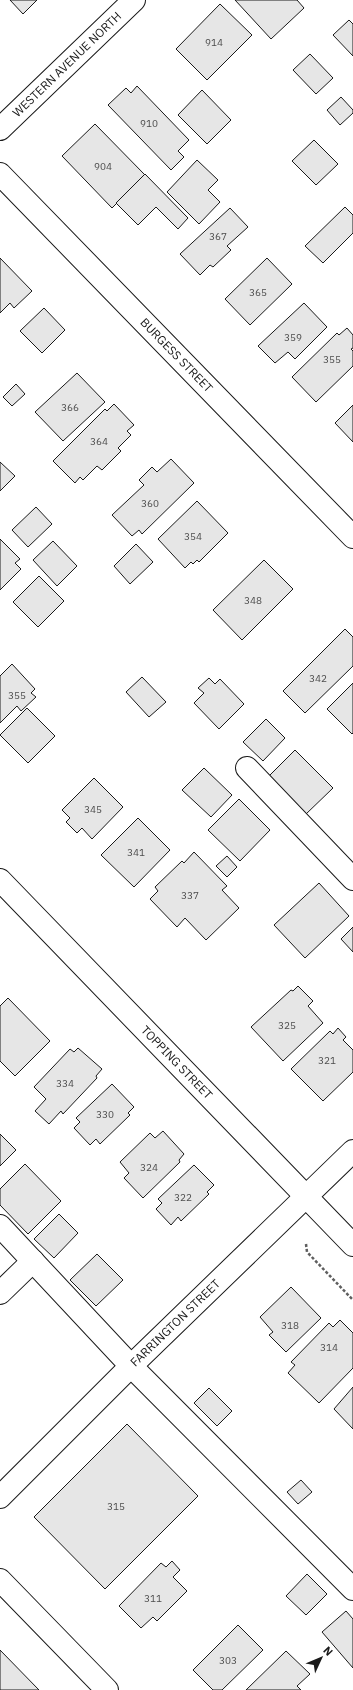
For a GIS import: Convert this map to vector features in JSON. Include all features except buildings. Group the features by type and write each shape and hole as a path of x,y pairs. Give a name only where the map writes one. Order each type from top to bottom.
{"street":[{"name":"WESTERN AVENUE NORTH","path":"0,129 134,0"},
{"name":"BURGESS STREET","path":"0,174 353,537"},
{"path":"247,768 353,879"},
{"name":"TOPPING STREET","path":"0,880 353,1245"},
{"name":"FARRINGTON STREET","path":"0,1497 131,1366 353,1151"},
{"path":"0,1226 131,1366 353,1589"},
{"path":"0,1293 33,1261"},
{"path":"0,1580 107,1690"}],"path":[{"path":"306,1244 307,1252 353,1300"}]}
